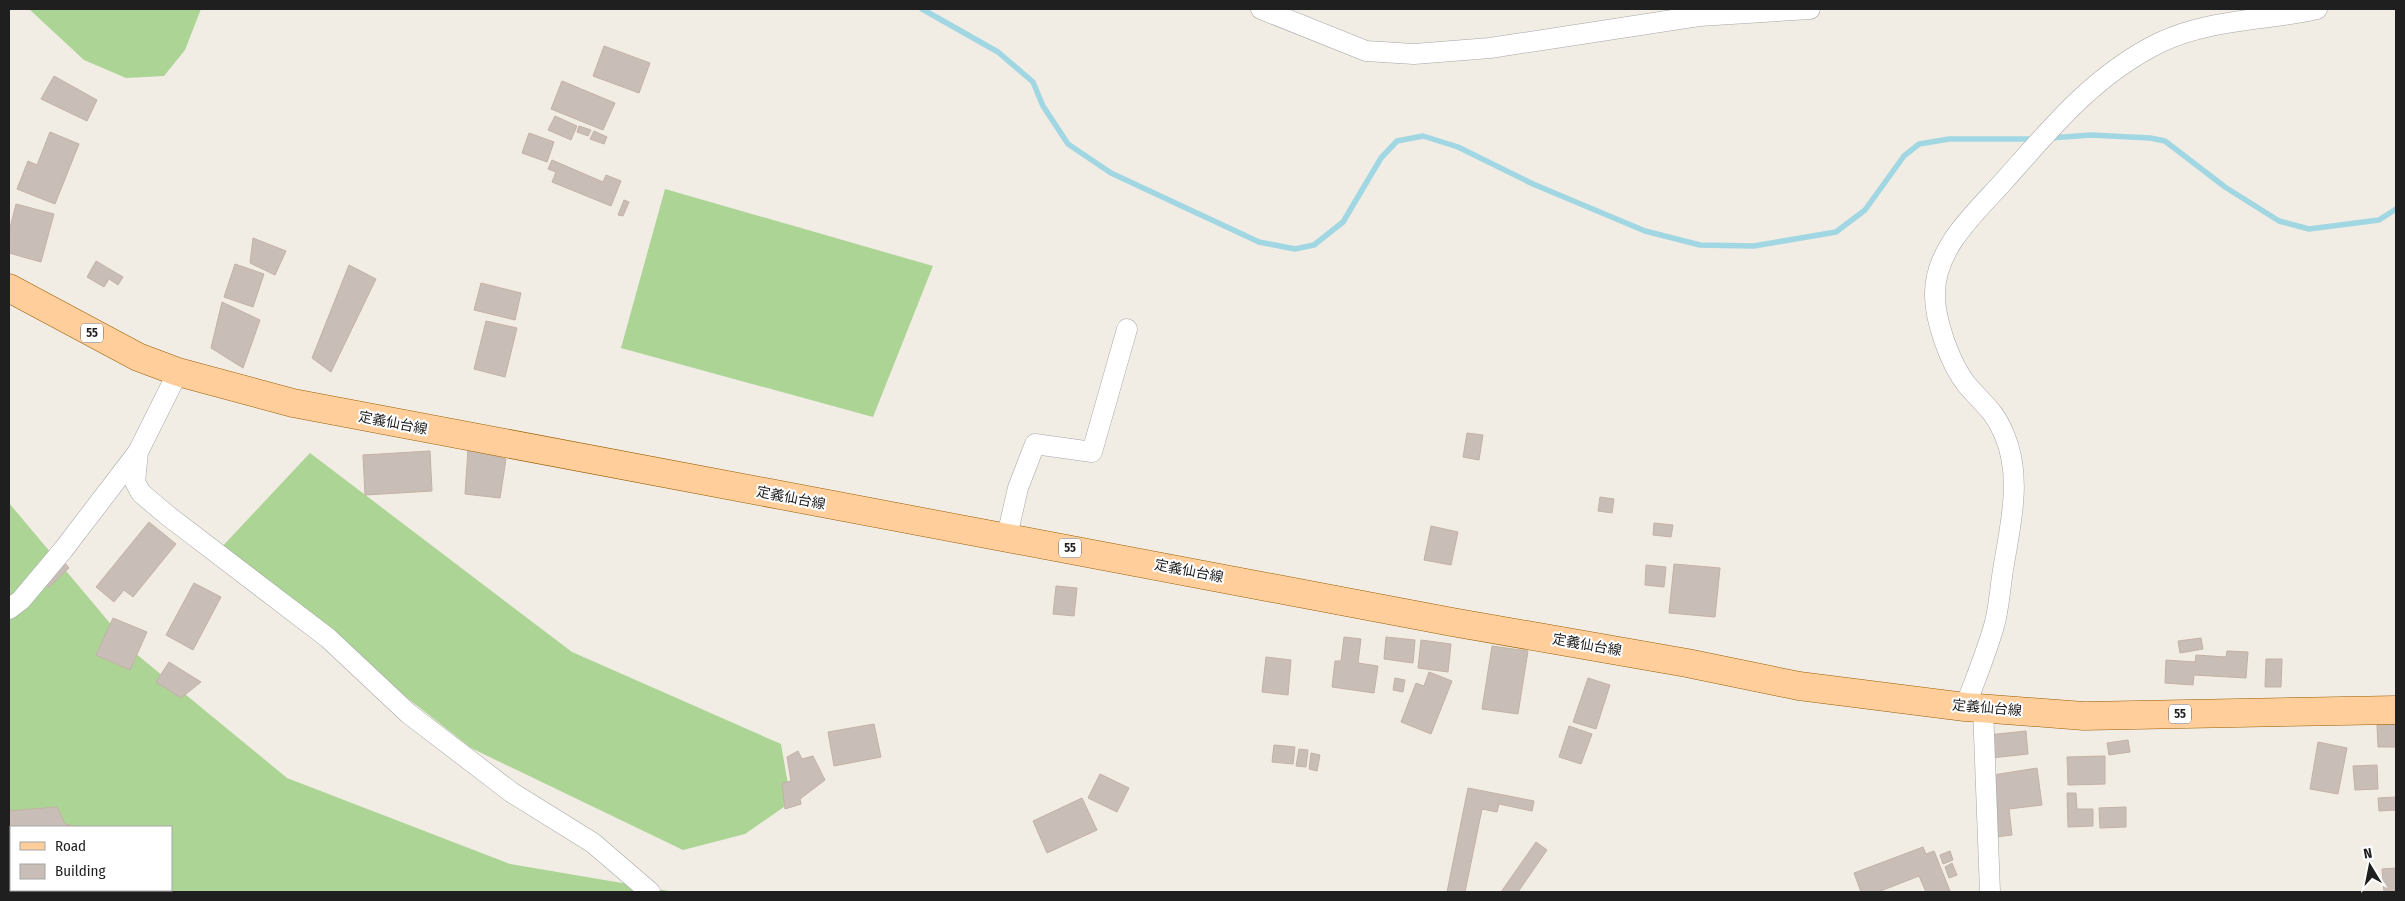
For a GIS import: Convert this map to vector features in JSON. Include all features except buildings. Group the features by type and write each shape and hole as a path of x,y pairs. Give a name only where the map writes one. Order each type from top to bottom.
{"main road":[{"name":"定義仙台線","path":"9,288 138,357 178,372 293,403 835,507 1006,536 1452,622 1687,663 1799,686 1974,708 2084,716 2396,710"}],"street":[{"path":"1261,9 1366,51 1414,54 1490,48 1699,16 1810,9"},
{"path":"1990,892 1974,708 1994,625 2013,502 2014,475 2012,456 2005,435 1992,410 1967,384 1948,349 1936,308 1935,291 1940,266 1950,246 1965,226 2050,127 2095,85 2129,61 2160,43 2190,31 2305,10"},
{"path":"1006,536 1018,488 1035,444 1092,452 1127,329"},
{"path":"9,609 21,600 63,550 138,452 178,372"},
{"path":"138,452 135,482 141,492 167,515 328,638 353,659 409,714 511,792 593,843 650,892"}],"green space":[{"path":"29,9 201,9 185,50 164,76 126,78 84,60"},
{"path":"665,189 933,266 873,417 621,348"},
{"path":"310,453 572,652 781,744 791,802 745,834 683,850 471,748 219,550"},
{"path":"9,503 135,653 287,778 510,864 675,892 9,892"}],"waterway":[{"path":"922,9 998,52 1033,82 1043,106 1068,144 1111,173 1259,242 1295,249 1314,245 1343,222 1381,158 1397,141 1423,136 1458,147 1533,184 1645,231 1700,245 1754,246 1836,232 1865,210 1904,156 1919,144 1949,139 2033,139"},
{"path":"2050,138 2091,135 2150,138 2165,141 2225,187 2279,221 2309,229 2379,220 2396,209"}]}
